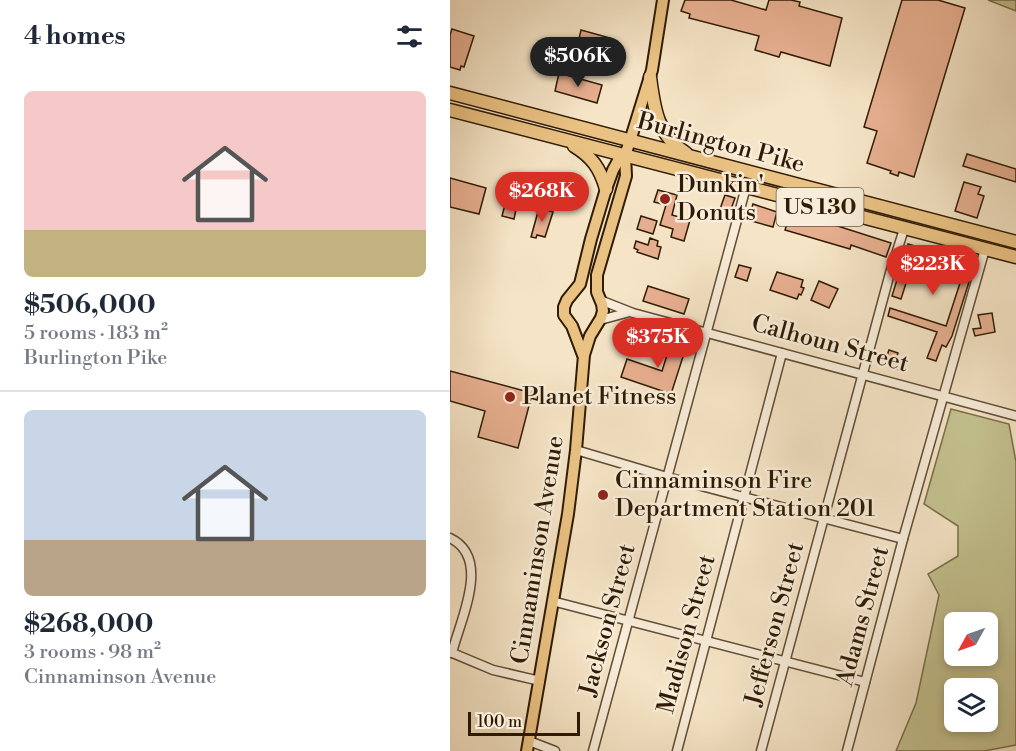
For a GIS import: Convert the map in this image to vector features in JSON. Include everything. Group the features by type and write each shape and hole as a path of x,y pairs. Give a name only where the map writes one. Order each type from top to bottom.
{"highway":[{"path":"650,77 657,120 674,143 692,157"},
{"name":"Burlington Pike","path":"450,93 1016,242"},
{"name":"Burlington Pike","path":"450,110 1016,257"},
{"path":"565,140 594,161 606,189"}],"main road":[{"path":"625,154 650,77 663,0"},
{"name":"Cinnaminson Avenue","path":"584,355 572,326 564,315 564,310 567,300 580,284 606,189 613,170 625,154"},
{"name":"Cinnaminson Avenue","path":"528,746 568,514 584,355 603,308 599,299 597,275 626,177 625,154"},
{"name":"Calhoun Street","path":"574,292 587,291 599,299"},
{"name":"Calhoun Street","path":"572,326 584,330 598,323"}],"street":[{"name":"Jackson Street","path":"593,751 746,187"},
{"name":"Jefferson Street","path":"761,751 862,375 904,229"},
{"name":"Adams Street","path":"847,751 903,539 985,249"},
{"name":"Calhoun Street","path":"599,299 633,313 1016,416"},
{"name":"Calhoun Street","path":"598,323 616,314 633,313"},
{"name":"Madison Street","path":"677,751 782,353"},
{"path":"576,450 667,477 903,539"},
{"path":"450,538 459,542 470,560 472,573 470,593 451,652 493,670 540,681"},
{"path":"552,601 866,682"},
{"path":"528,746 555,751"}],"shaded area":[{"path":"988,0 1016,0 1016,11"},
{"path":"951,409 1009,424 1016,462 1016,745 984,751 896,751 916,703 939,595 928,574 958,556 958,526 924,504"}],"building":[{"path":"685,0 731,0 766,10 769,0 791,0 800,2 799,6 842,18 830,66 781,52 779,57 755,50 759,36 689,18 690,14 681,11"},
{"path":"902,0 938,0 965,8 914,177 899,172 898,176 890,173 891,171 867,163 877,131 864,127"},
{"path":"452,29 474,36 464,67 461,66 460,70 450,67"},
{"path":"581,30 610,38 605,60 594,57 593,60 584,57 585,54 576,52"},
{"path":"559,73 602,85 597,103 555,91"},
{"path":"967,154 1016,169 1016,182 963,166"},
{"path":"450,178 486,188 479,214 450,207"},
{"path":"964,182 981,187 978,194 984,196 977,218 955,211"},
{"path":"658,190 677,195 672,215 690,220 684,241 671,237 673,229 660,225 666,205 654,202"},
{"path":"508,193 519,195 514,219 502,216"},
{"path":"725,195 735,198 730,212 720,209"},
{"path":"753,204 777,212 773,227 748,220"},
{"path":"539,208 553,212 545,237 537,235 536,238 531,237"},
{"path":"790,214 822,224 822,221 891,243 886,257 851,245 850,249 785,230"},
{"path":"641,216 657,221 653,234 637,229"},
{"path":"650,238 658,241 657,246 661,247 658,259 637,252 638,250 634,248 636,241 648,245"},
{"path":"908,244 961,259 964,257 971,268 967,270 969,274 965,276 969,282 952,336 946,347 942,345 936,361 927,358 937,332 888,316 890,308 946,326 960,283 958,280 961,278 954,265 944,271 934,253 931,260 915,255 901,299 892,296"},
{"path":"739,265 751,268 747,281 735,277"},
{"path":"777,272 803,280 801,287 804,288 797,299 770,290"},
{"path":"819,281 838,289 829,308 811,300"},
{"path":"648,286 689,299 684,314 643,301"},
{"path":"992,313 995,332 975,336 973,329 981,328 978,315"},
{"path":"673,336 688,341 671,394 621,377 627,359 662,371"},
{"path":"889,350 898,353 896,359 903,361 900,370 884,364"},
{"path":"450,371 539,393 537,400 531,398 518,448 478,437 485,411 450,401"}],"place":[{"name":"Dunkin' Donuts","path":"665,199"},
{"name":"Planet Fitness","path":"510,397"},
{"name":"Cinnaminson Fire Department Station 201","path":"603,495"}]}
